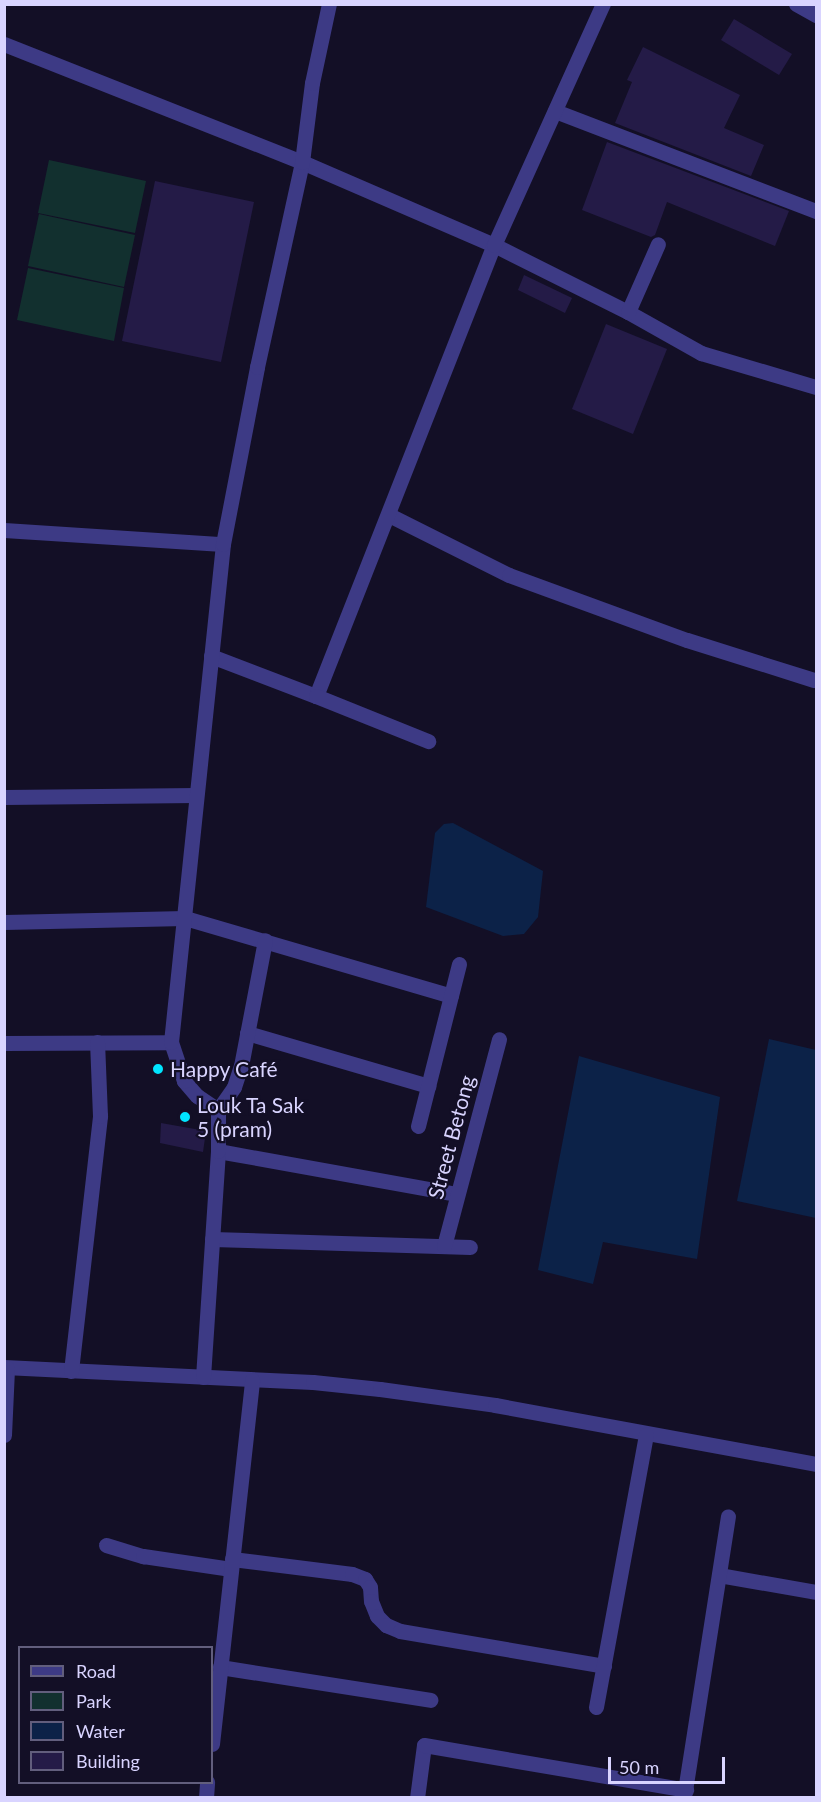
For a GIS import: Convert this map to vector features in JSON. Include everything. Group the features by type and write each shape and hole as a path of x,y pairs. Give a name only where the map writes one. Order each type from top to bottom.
{"street":[{"path":"218,1110 197,1096 184,1081 171,1042 223,544 257,368 302,162 312,83 329,4"},
{"path":"316,696 494,245 603,4"},
{"path":"796,4 816,15"},
{"path":"5,46 302,162 494,245 628,312 701,353 816,387"},
{"path":"555,111 816,211"},
{"path":"628,312 658,244"},
{"path":"388,515 509,575 687,640 814,680"},
{"path":"4,530 223,544"},
{"path":"211,656 428,741"},
{"path":"4,797 196,795"},
{"path":"4,922 185,918 451,996"},
{"path":"203,1377 218,1150 218,1110 234,1087 265,940"},
{"path":"418,1126 459,964"},
{"path":"247,1033 428,1086"},
{"name":"Street Betong","path":"444,1246 499,1039"},
{"path":"71,1371 100,1116 97,1042"},
{"path":"4,1043 171,1042"},
{"path":"218,1150 457,1194"},
{"path":"212,1239 470,1247"},
{"path":"4,1435 6,1368 203,1377 380,1389 495,1405 646,1435 816,1464"},
{"path":"213,1709 220,1667 252,1380"},
{"path":"596,1707 646,1435"},
{"path":"417,1797 424,1745 685,1793 728,1516"},
{"path":"106,1545 143,1556 351,1574 365,1579 370,1587 377,1616 386,1625 400,1631 604,1666"},
{"path":"719,1575 816,1592"},
{"path":"220,1667 430,1700"}],"green space":[{"path":"49,160 146,181 135,233 38,213"},
{"path":"39,214 135,235 124,287 28,266"},
{"path":"28,268 124,288 114,341 17,320"}],"water":[{"path":"453,823 543,871 538,917 524,934 503,936 426,907 435,833 444,824"},
{"path":"769,1039 816,1050 816,1218 737,1201"},
{"path":"579,1056 720,1097 697,1259 603,1242 593,1284 538,1270"}],"building":[{"path":"734,19 792,54 779,75 721,40"},
{"path":"643,47 740,95 724,128 764,145 751,176 615,123 632,82 627,80"},
{"path":"607,142 789,211 775,246 667,202 655,235 651,237 582,210"},
{"path":"155,181 254,202 221,362 122,341"},
{"path":"524,275 572,298 565,313 518,290"},
{"path":"606,324 667,349 633,434 572,409"},
{"path":"161,1123 206,1131 203,1152 160,1143"}],"place":[{"name":"Happy Café","path":"158,1069"},
{"name":"Louk Ta Sak 5 (pram)","path":"185,1117"}]}
